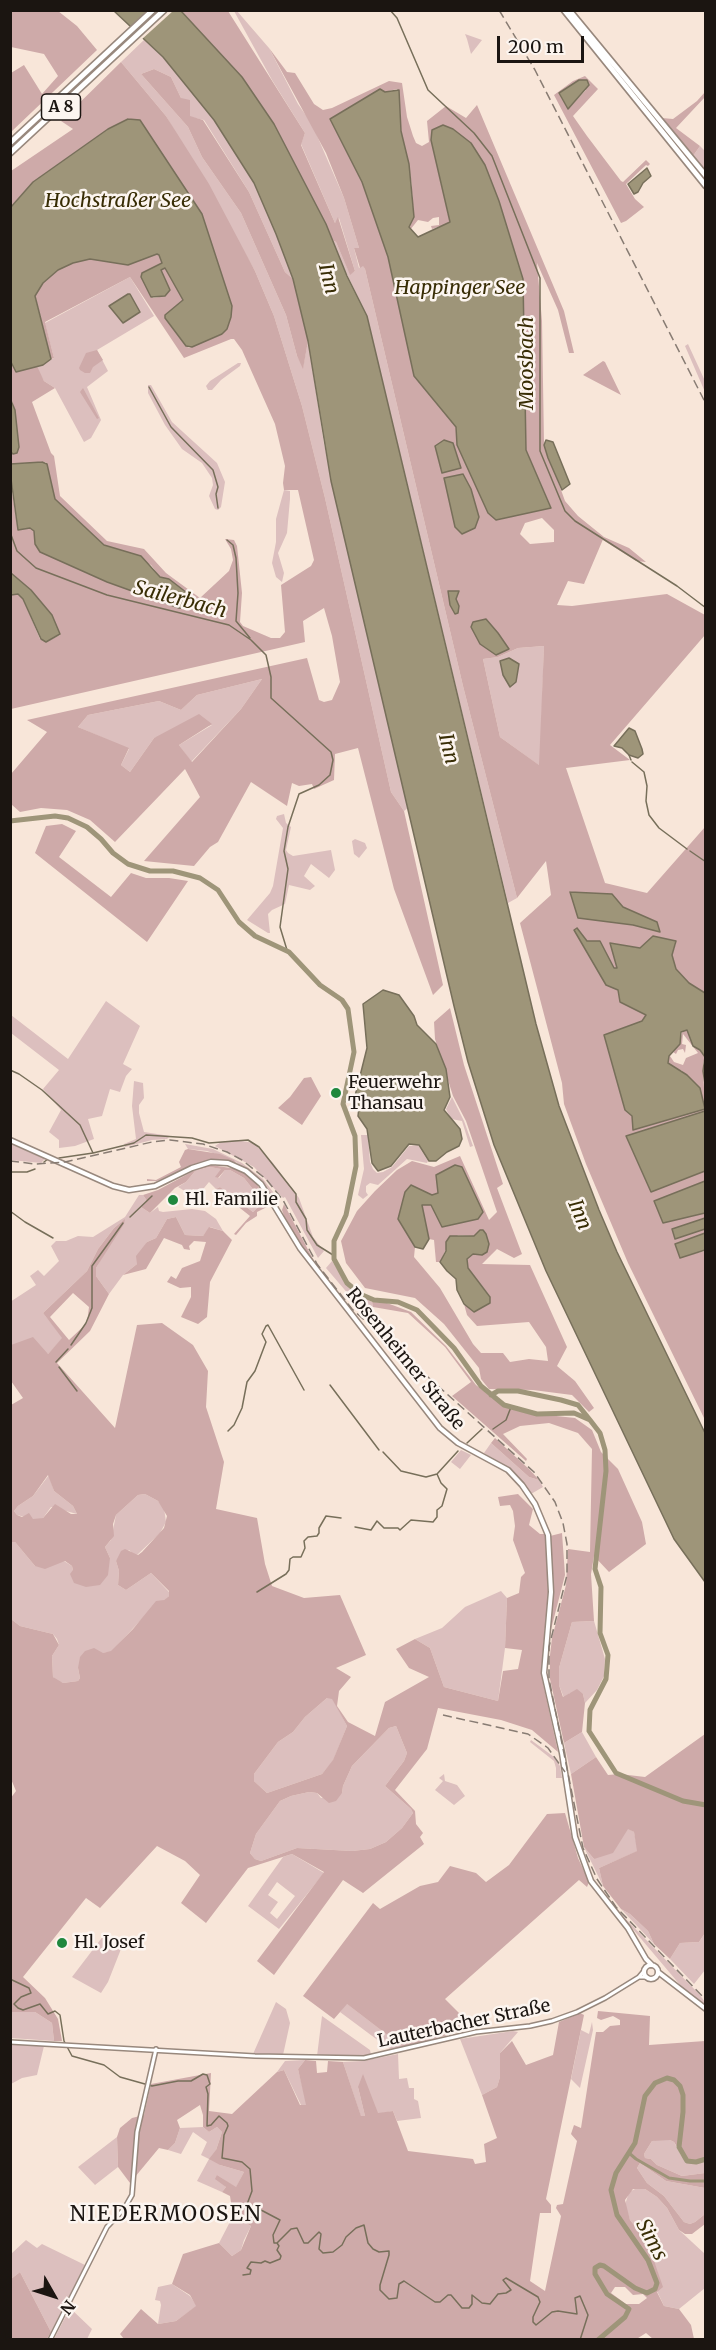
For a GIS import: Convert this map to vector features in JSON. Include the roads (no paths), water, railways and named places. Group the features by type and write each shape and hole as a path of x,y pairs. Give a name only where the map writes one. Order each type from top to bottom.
{"highway":[{"name":"A 8","path":"10,143 153,10"},
{"name":"A 8","path":"10,153 112,61 164,10"}],"main road":[{"path":"564,10 705,186"},
{"path":"569,10 705,176"},
{"name":"Rosenheimer Straße","path":"10,1140 113,1186 129,1190 150,1188 192,1168 211,1162 228,1163 246,1171 261,1184 300,1248 440,1428 458,1443 508,1470 522,1485 535,1504 548,1534 550,1605 544,1673 562,1753 575,1837 591,1881 628,1928 646,1959 656,1967 656,1975 705,2009"},
{"path":"646,1959 647,1977 656,1975"},
{"path":"645,1969 651,1965"}],"street":[{"name":"Lauterbacher Straße","path":"10,2042 337,2059 374,2057 476,2032 552,2021 590,2006 639,1977 645,1969"},
{"path":"639,1977 647,1977"},
{"path":"51,2340 104,2232 124,2209 132,2195 134,2154 156,2049"}],"water":[{"name":"Inn","path":"114,11 181,11 242,77 274,124 326,224 347,276 367,316 536,1024 559,1106 617,1252 705,1433 705,1582 674,1539 546,1271 494,1145 468,1062 454,1006 331,481 308,341 293,279 254,183 214,120 163,57"},
{"path":"579,80 587,80 589,85 568,109 559,93"},
{"name":"Happinger See","path":"380,89 385,92 399,90 401,131 409,164 414,217 409,227 418,237 450,222 431,140 432,130 443,125 453,129 471,143 485,165 499,201 523,279 526,450 551,508 496,520 488,513 457,445 456,427 414,376 388,257 362,182 330,119"},
{"name":"Hochstraßer See","path":"128,119 140,120 202,214 232,306 227,329 222,334 192,347 186,346 165,318 165,315 183,300 165,268 161,270 170,290 165,296 151,297 141,277 142,273 162,263 159,255 128,265 90,259 58,270 43,283 35,296 51,359 43,365 16,372 10,360 11,207 33,182 108,129"},
{"path":"647,168 651,176 634,194 628,184"},
{"path":"128,294 140,312 123,323 109,306"},
{"path":"10,398 15,410 19,447 17,453 13,454 10,451"},
{"path":"444,440 453,443 461,468 442,473 435,446"},
{"path":"546,440 553,442 570,484 562,490 548,458 544,445"},
{"path":"42,462 47,464 55,499 104,545 141,556 160,577 169,579 202,606 199,609 179,608 107,582 40,552 35,544 34,531 30,528 18,530 10,464"},
{"path":"463,474 471,489 479,517 475,528 462,534 455,527 444,478"},
{"path":"11,573 31,590 52,615 60,634 46,642 41,639 23,599 18,594 11,595"},
{"path":"448,591 459,591 456,599 459,606 458,613 455,614 450,605"},
{"path":"486,619 509,649 496,655 480,644 471,627 473,622"},
{"path":"509,658 519,664 516,682 510,687 503,675 500,661"},
{"path":"629,728 635,731 642,749 643,754 638,758 614,746"},
{"path":"570,892 612,894 623,907 657,922 660,932 633,925 578,918"},
{"path":"577,928 587,941 600,941 614,968 617,968 610,943 640,948 653,936 676,941 672,955 676,969 689,983 705,993 705,1057 693,1046 687,1030 681,1032 680,1044 669,1056 668,1063 687,1075 700,1088 705,1109 633,1130 632,1116 625,1110 604,1035 642,1021 646,1015 620,1002 618,990 606,985 574,930"},
{"path":"383,990 399,995 414,1016 417,1025 436,1044 446,1069 450,1097 444,1110 460,1129 462,1139 459,1146 436,1161 429,1161 419,1145 409,1144 391,1166 378,1171 372,1163 367,1129 358,1116 359,1107 355,1096 367,1048 363,1004"},
{"path":"705,1057 705,1084 703,1071"},
{"path":"705,1111 705,1171 651,1192 626,1136"},
{"path":"455,1165 462,1167 483,1212 478,1219 442,1227 431,1205 422,1205 429,1239 423,1249 415,1247 398,1219 405,1192 411,1185 432,1195 438,1193 436,1175"},
{"path":"705,1181 705,1213 663,1223 654,1201"},
{"path":"705,1218 705,1229 675,1239 672,1229"},
{"path":"480,1230 486,1234 489,1244 487,1252 482,1255 473,1254 467,1259 468,1268 490,1297 490,1303 474,1312 464,1304 457,1290 456,1279 440,1262 450,1236 474,1236"},
{"path":"705,1233 705,1250 680,1258 675,1244"}],"waterway":[{"name":"Moosbach","path":"390,10 397,18 428,90 474,133 492,156 540,278 540,451 565,511 575,521 677,586 706,608"},
{"path":"149,387 171,427 213,470 218,487 216,494 218,508"},
{"name":"Sailerbach","path":"10,532 17,551 36,568 107,595 229,625 251,640 266,655 271,677 271,698 331,752 333,760 330,775 319,785 299,794 288,827 284,851 288,869 280,927 287,950"},
{"path":"227,540 233,545 236,558 238,593 236,621 250,638"},
{"path":"629,755 631,760"},
{"path":"632,762 644,772 649,815 659,828 687,849"},
{"path":"10,821 55,816 68,818 87,827 113,853 128,864 150,871 173,871 200,878 218,890 239,922 255,936 289,952 320,985 342,1000 348,1009 354,1052 343,1104 355,1136 356,1166 346,1215 334,1241 334,1259 347,1283 360,1294 374,1300 398,1302 417,1310 454,1348 481,1386 504,1405 537,1414 574,1413 590,1420 600,1433 605,1450 606,1471 595,1569 601,1587 600,1633 608,1655 606,1679 590,1710 589,1731 616,1773 683,1801 706,1805"},
{"path":"690,851 706,862"},
{"path":"10,1070 42,1090 80,1125 93,1153 134,1143 146,1135 192,1138 209,1143 248,1140 259,1147 296,1194 296,1202 306,1219 307,1230 317,1245 333,1255"},
{"path":"59,1158 93,1153"},
{"path":"44,1162 48,1159"},
{"path":"10,1172 27,1172 35,1169"},
{"path":"130,1217 152,1196"},
{"path":"10,1211 53,1238"},
{"path":"71,1345 86,1323 92,1308 92,1266 123,1223"},
{"path":"228,1431 234,1425 242,1408 247,1382 255,1371 266,1342 262,1334 266,1326 268,1325 304,1390"},
{"path":"56,1362 68,1349"},
{"path":"59,1367 77,1391"},
{"path":"330,1385 379,1450"},
{"path":"491,1395 498,1391 518,1391 561,1400 578,1405 590,1420"},
{"path":"493,1429 506,1420 511,1407"},
{"path":"467,1443 482,1429"},
{"path":"383,1452 401,1471 426,1477 437,1474 458,1451"},
{"path":"355,1527 371,1530 377,1521 384,1528 400,1530 411,1520 433,1522 437,1517 437,1510 442,1506 447,1489 437,1474"},
{"path":"257,1592 286,1574 289,1570 290,1559 301,1557 305,1548 304,1541 308,1537 317,1536 326,1516 341,1518"},
{"path":"10,1979 29,1988 31,1993 21,1997 14,2004 18,2008 23,2010 40,2004 48,2014 55,2011 60,2015 64,2041 72,2056 104,2065 120,2077 152,2086 191,2081 203,2074 207,2075 210,2084 206,2087 208,2094 207,2126 219,2116 227,2123 222,2158 242,2162 250,2169 252,2191 246,2207 261,2210 280,2220 273,2235 274,2243 277,2243 291,2229 297,2228 304,2243 308,2243 319,2232 321,2234 319,2249 323,2253 333,2252 356,2228 364,2225 368,2243 373,2249 379,2252 389,2251 380,2285 380,2290 389,2299 397,2298 399,2284 404,2281 435,2302 440,2302 451,2295 462,2308 469,2308 472,2304 472,2295 482,2303 490,2304 498,2294 511,2290 503,2280 506,2278 538,2297 540,2302 533,2317 536,2325 552,2312 577,2314 575,2298 580,2296 588,2315 580,2340"},
{"name":"Sims","path":"598,2340 625,2317 629,2309 607,2294 595,2274 595,2268 600,2265 604,2266 635,2288 647,2293 655,2289 657,2283 648,2260 617,2215 611,2190 616,2173 635,2143 645,2096 655,2083 667,2078 674,2080 680,2086 683,2095 683,2112 679,2147 687,2161 696,2162 706,2159"},
{"name":"Sims","path":"629,2153 669,2178 706,2181"},
{"path":"243,2275 250,2274 251,2270 247,2268 251,2262 270,2263 280,2259 277,2243"}],"railway":[{"path":"499,10 535,70 706,404"},
{"path":"10,1161 35,1164 65,1162 170,1140 203,1144 242,1160 266,1179 283,1200 317,1264 352,1309 534,1472 555,1502 563,1523 567,1544 567,1575 549,1647 549,1679 583,1848 597,1879 616,1907 706,2000"},
{"path":"443,1715 528,1734 548,1748 565,1772"}],"place":[{"name":"Feuerwehr Thansau","path":"336,1093"},
{"name":"Hl. Familie","path":"173,1200"},
{"name":"Hl. Josef","path":"62,1943"}],"district":[{"name":"NIEDERMOOSEN","path":"166,2215"}]}
